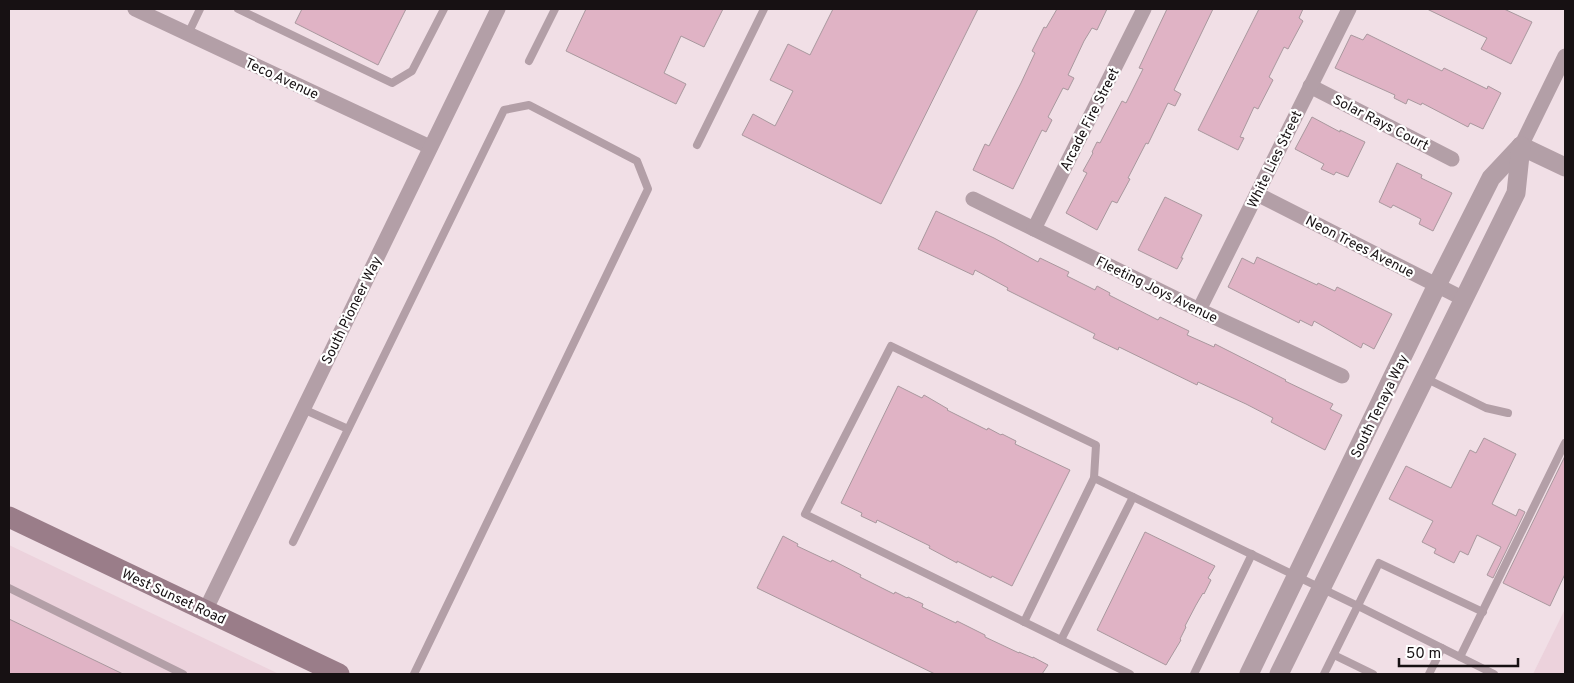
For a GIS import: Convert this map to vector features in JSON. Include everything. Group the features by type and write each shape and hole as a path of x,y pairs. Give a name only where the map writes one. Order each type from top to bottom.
{"main road":[{"name":"West Sunset Road","path":"9,517 339,674"}],"street":[{"name":"Teco Avenue","path":"135,9 430,147"},
{"name":"South Pioneer Way","path":"205,611 498,9"},
{"name":"Arcade Fire Street","path":"1034,229 1144,9"},
{"name":"White Lies Street","path":"1199,310 1349,9"},
{"name":"South Tenaya Way","path":"1249,674 1437,285 1491,178 1521,146 1565,56"},
{"name":"Solar Rays Court","path":"1310,86 1452,159"},
{"name":"South Tenaya Way","path":"1280,674 1516,192 1521,146"},
{"path":"1521,146 1565,167"},
{"name":"Neon Trees Avenue","path":"1257,194 1464,298"},
{"name":"Fleeting Joys Avenue","path":"973,199 1199,310 1342,376"}],"lane":[{"path":"188,34 200,9"},
{"path":"238,9 392,83 412,70 444,9"},
{"path":"529,61 555,9"},
{"path":"697,145 764,9"},
{"path":"293,542 504,110 528,105 637,161 648,189 414,674"},
{"path":"1024,622 1094,478 1096,445 891,346 805,514 1024,622 1130,674"},
{"path":"1424,378 1486,408 1508,412"},
{"path":"303,408 348,430"},
{"path":"1460,657 1565,443"},
{"path":"1094,478 1322,588 1494,674"},
{"path":"1061,640 1133,497"},
{"path":"1194,674 1252,554"},
{"path":"1324,674 1379,564 1483,612"},
{"path":"9,588 183,674"},
{"path":"1429,674 1442,648"},
{"path":"1334,655 1373,674"}],"shaded area":[{"path":"9,545 279,674 9,674"},
{"path":"1565,609 1565,674 1533,674"}],"building":[{"path":"302,9 406,9 378,65 295,23"},
{"path":"586,9 723,9 704,47 681,36 664,73 686,84 676,104 566,51"},
{"path":"833,9 978,9 881,204 742,135 753,114 775,126 793,91 770,80 788,44 810,55"},
{"path":"1057,9 1107,9 1097,30 1092,28 1084,41 1068,75 1074,78 1068,90 1063,88 1048,117 1052,120 1046,132 1042,130 1013,189 973,170 985,144 989,146 1021,83 1035,53 1032,51 1044,27 1046,28"},
{"path":"1167,9 1213,9 1174,90 1181,94 1175,106 1168,103 1148,144 1146,143 1128,178 1130,179 1117,203 1112,201 1097,230 1066,213 1087,173 1083,171 1097,142 1100,143 1122,101 1126,103 1143,69 1139,68"},
{"path":"1259,9 1303,9 1299,18 1303,21 1288,49 1284,47 1269,77 1273,80 1258,109 1254,107 1240,137 1244,138 1238,150 1198,130"},
{"path":"1427,9 1504,9 1532,22 1511,64 1481,49 1487,38"},
{"path":"1367,34 1442,71 1444,68 1487,89 1488,86 1501,93 1483,129 1470,123 1468,127 1422,103 1421,105 1408,99 1406,104 1394,98 1395,95 1335,68 1351,35 1363,40"},
{"path":"1312,117 1340,132 1340,130 1365,142 1348,177 1336,172 1334,175 1321,169 1324,164 1295,149"},
{"path":"1397,163 1422,175 1421,178 1452,193 1433,231 1419,224 1421,219 1393,205 1391,208 1379,202"},
{"path":"1165,197 1202,215 1177,269 1138,250"},
{"path":"936,211 994,238 1038,262 1040,258 1069,272 1067,276 1095,290 1097,286 1110,293 1109,295 1158,320 1160,317 1189,331 1187,335 1214,347 1215,344 1333,404 1330,409 1342,415 1325,450 1271,422 1273,418 1246,404 1198,382 1197,385 1119,347 1118,350 1093,338 1095,334 1007,290 1008,288 975,270 973,275 918,249"},
{"path":"1257,257 1317,285 1318,283 1335,291 1337,287 1392,314 1374,349 1363,343 1361,348 1314,321 1312,326 1300,320 1299,323 1228,287 1242,258 1254,264"},
{"path":"898,386 922,398 924,395 947,410 987,430 988,428 1002,434 1016,441 1015,444 1070,470 1012,586 957,561 957,563 929,548 930,546 877,520 876,523 861,516 862,513 841,503"},
{"path":"1484,438 1516,454 1492,504 1516,516 1519,509 1525,512 1493,578 1487,575 1501,547 1477,535 1468,555 1460,551 1454,563 1434,553 1436,549 1422,542 1433,521 1389,499 1406,466 1451,488 1470,450 1476,453"},
{"path":"1565,456 1565,574 1550,606 1503,583"},
{"path":"1145,532 1215,566 1208,578 1211,580 1185,626 1181,640 1166,665 1097,630"},
{"path":"783,536 798,544 797,546 831,562 832,560 894,594 895,592 908,597 923,604 922,607 956,623 957,621 985,635 985,637 1048,665 1042,674 935,674 757,588"},
{"path":"9,619 123,674 9,674"}]}
